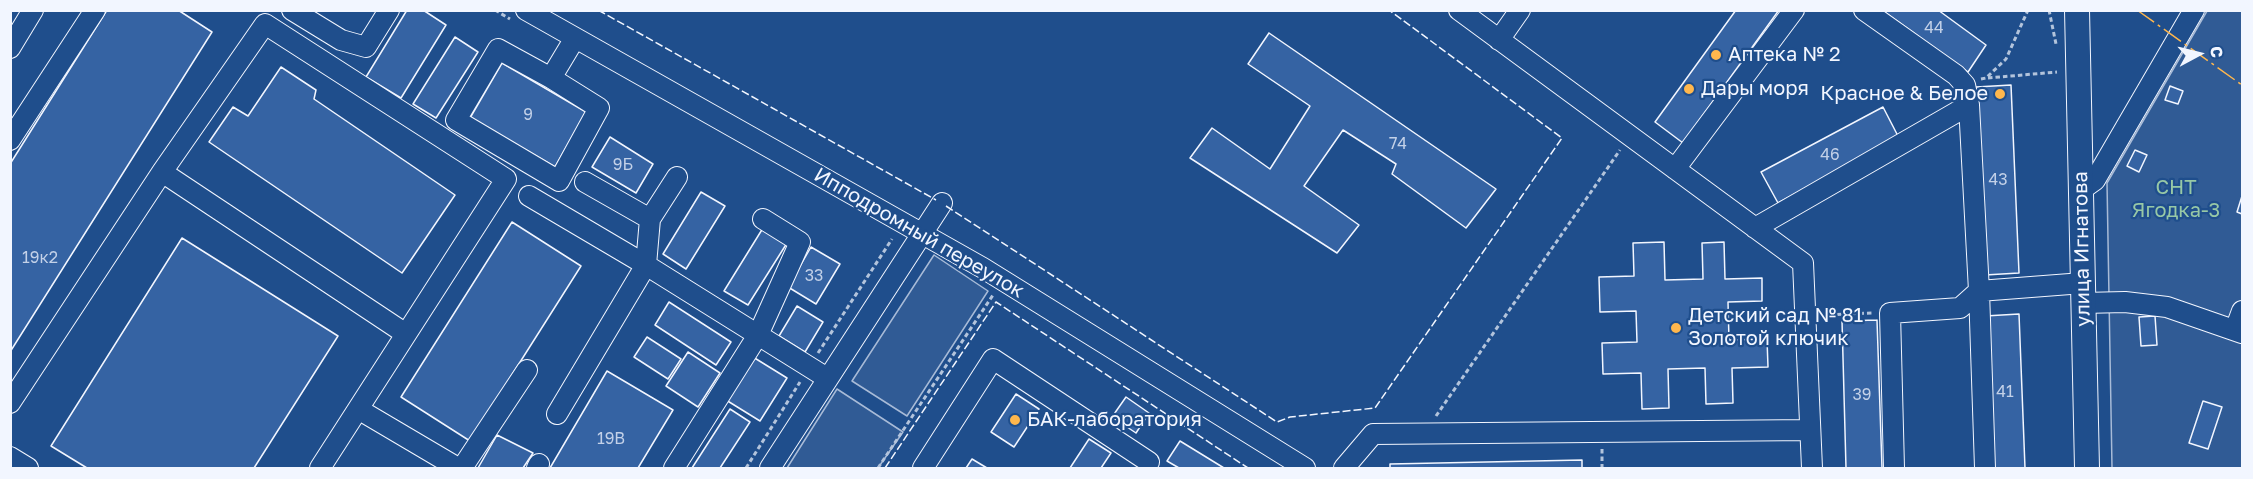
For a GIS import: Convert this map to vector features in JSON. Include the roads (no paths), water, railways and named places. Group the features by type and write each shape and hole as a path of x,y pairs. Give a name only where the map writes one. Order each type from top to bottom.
{"main road":[{"name":"улица Игнатова","path":"2075,17 2087,468"}],"street":[{"path":"10,48 33,10"},
{"path":"10,140 95,10"},
{"path":"292,10 340,40 366,47 389,10"},
{"name":"Ипподромный переулок","path":"526,10 1011,285 1305,468"},
{"path":"1459,10 1803,263 1812,468"},
{"path":"1499,40 1520,10"},
{"path":"1675,169 1794,10"},
{"path":"1864,10 1956,75 1965,85 1969,105 1979,291 1985,468"},
{"path":"2080,187 2088,186 2095,180 2194,10"},
{"path":"10,403 162,171 265,24 506,179 320,468"},
{"path":"551,78 575,38"},
{"path":"498,49 551,78 599,108 560,181 456,120 498,49"},
{"path":"1755,228 1969,105"},
{"path":"162,171 406,334"},
{"path":"558,414 646,265 650,219 677,177"},
{"path":"585,182 650,219"},
{"path":"529,196 646,265 827,378"},
{"path":"770,468 942,203"},
{"path":"674,468 758,335 800,242 763,219"},
{"path":"1894,468 1890,313 1960,308 1979,291 2083,293 2125,302 2168,307 2239,332 2242,311"},
{"path":"923,468 993,359 1151,466"},
{"path":"358,409 460,468 527,370"},
{"path":"1344,468 1373,434 1810,430"},
{"path":"10,457 28,468"}],"place":[{"name":"Аптека № 2","path":"1716,55"},
{"name":"Дары моря","path":"1689,89"},
{"name":"Красное & Белое","path":"2000,94"},
{"name":"Детский сад № 81 Золотой ключик","path":"1676,328"},
{"name":"БАК-лаборатория","path":"1015,420"}],"park label":[{"name":"СНТ Ягодка-3","path":"2176,200"}]}
